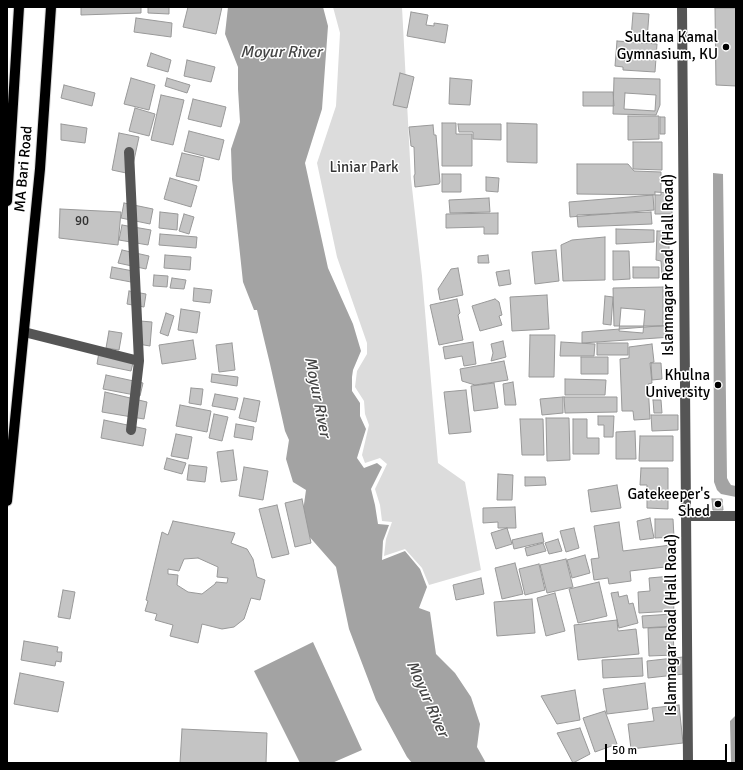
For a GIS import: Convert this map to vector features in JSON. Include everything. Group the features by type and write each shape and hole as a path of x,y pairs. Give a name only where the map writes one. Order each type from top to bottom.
{"main road":[{"name":"MA Bari Road","path":"7,201 20,7"},
{"name":"MA Bari Road","path":"7,501 40,169 51,7"}],"street":[{"name":"Islamnagar Road (Hall Road)","path":"682,7 688,763"},
{"path":"129,152 139,361 131,430"},
{"path":"24,332 139,361"},
{"path":"686,516 736,516"}],"green space":[{"name":"Liniar Park","path":"333,7 402,7 411,179 422,276 438,463 465,482 481,570 429,585 422,568 405,549 384,556 386,539 392,522 382,521 380,505 375,489 387,464 380,458 365,463 362,455 369,425 365,414 364,401 355,387 357,371 367,354 367,343 337,257 317,163 336,106 340,33"}],"water":[{"name":"Moyur River","path":"228,7 323,7 328,26 322,109 305,163 328,268 353,324 361,351 353,370 352,377 352,391 360,403 360,416 366,429 357,458 364,468 377,463 382,467 371,489 378,524 389,525 383,541 382,560 405,551 420,569 427,587 419,608 430,612 436,654 455,673 471,697 480,724 477,747 486,763 412,763 407,757 376,700 349,629 336,567 307,534 303,511 306,490 293,482 286,459 289,440 285,431 257,310 254,310 243,282 232,179 231,149 240,122 238,67 225,34"},
{"path":"713,173 723,174 727,478 731,485 736,486 736,497 721,494 717,490 714,482"},
{"path":"313,642 362,750 332,763 300,763 254,671"},
{"path":"736,715 736,763 731,763 730,721"}],"building":[{"path":"81,7 141,7 141,13 81,15"},
{"path":"148,7 169,7 169,14 148,13"},
{"path":"188,7 222,7 216,34 183,27"},
{"name":"Sultana Kamal Gymnasium, KU","path":"715,8 736,8 736,86 716,85"},
{"path":"411,12 428,15 426,25 434,26 434,23 448,25 445,43 407,36"},
{"path":"633,13 649,14 647,40 631,38"},
{"path":"136,18 172,23 171,37 134,32"},
{"path":"649,34 661,35 661,41 649,40"},
{"path":"617,41 657,44 655,72 623,70 623,67 615,66"},
{"path":"151,53 171,60 168,72 147,66"},
{"path":"187,60 215,67 211,82 184,76"},
{"path":"400,73 414,77 407,108 393,105"},
{"path":"131,78 155,85 149,110 124,104"},
{"path":"167,78 190,85 187,93 165,86"},
{"path":"450,78 472,80 470,105 449,104"},
{"path":"614,78 660,79 660,105 656,115 613,114"},
{"path":"64,85 95,93 92,106 61,98"},
{"path":"583,92 613,92 614,106 583,106"},
{"path":"625,93 656,95 655,111 624,109"},
{"path":"161,95 184,100 173,145 151,140"},
{"path":"193,99 226,107 221,127 188,119"},
{"path":"135,108 155,114 149,136 129,131"},
{"path":"628,116 659,116 659,139 628,140"},
{"path":"660,117 665,117 665,134 660,134"},
{"path":"442,123 456,123 456,134 472,134 472,166 442,166"},
{"path":"507,123 537,124 537,163 507,162"},
{"path":"61,124 87,128 85,143 61,140"},
{"path":"458,124 501,124 501,140 473,139 473,132 459,132"},
{"path":"433,125 434,135 436,135 440,182 439,184 415,187 414,147 411,146 409,127"},
{"path":"189,131 224,140 219,160 184,151"},
{"path":"119,133 139,137 131,174 112,170"},
{"path":"633,142 662,142 662,170 633,169"},
{"path":"182,153 204,158 199,181 176,176"},
{"path":"577,164 628,164 634,171 661,172 661,195 577,194"},
{"path":"442,174 461,174 461,192 442,192"},
{"path":"486,177 499,178 498,192 486,191"},
{"path":"170,178 197,186 191,207 164,199"},
{"path":"655,192 672,193 672,214 655,214"},
{"path":"653,195 654,210 570,217 569,202"},
{"path":"489,198 490,212 450,213 449,200"},
{"path":"124,203 153,209 150,224 121,218"},
{"path":"60,209 121,212 118,245 59,238"},
{"path":"160,212 178,214 177,230 159,228"},
{"path":"651,212 652,224 578,227 577,215"},
{"path":"498,213 498,234 484,234 484,227 446,228 446,214"},
{"path":"184,214 194,217 189,234 179,231"},
{"path":"122,225 151,230 148,245 119,240"},
{"path":"616,229 654,230 654,242 616,244"},
{"path":"657,231 669,231 669,275 662,276 661,261 656,260"},
{"path":"160,234 197,237 196,248 159,245"},
{"path":"605,237 605,280 563,281 561,245 572,240"},
{"path":"122,250 149,256 146,269 118,263"},
{"path":"556,250 559,281 535,284 532,252"},
{"path":"613,251 629,251 630,279 613,280"},
{"path":"165,255 191,257 190,270 164,268"},
{"path":"488,255 489,263 478,263 478,256"},
{"path":"112,267 133,271 131,282 110,278"},
{"path":"633,267 659,267 659,278 633,278"},
{"path":"458,268 463,295 440,300 438,289 451,269"},
{"path":"509,270 511,284 499,286 496,272"},
{"path":"154,275 168,276 167,287 153,286"},
{"path":"172,278 186,280 184,289 170,288"},
{"path":"663,287 663,326 614,326 613,288"},
{"path":"194,288 212,290 210,303 193,301"},
{"path":"129,291 146,294 144,307 127,304"},
{"path":"547,295 549,329 512,331 510,297"},
{"path":"605,296 613,297 611,325 603,324"},
{"path":"457,299 460,313 458,315 463,340 439,345 430,305"},
{"path":"495,299 499,302 502,315 499,316 502,325 480,331 472,306"},
{"path":"621,308 645,310 643,333 619,331"},
{"path":"181,309 200,312 197,333 178,330"},
{"path":"166,313 174,316 168,336 160,333"},
{"path":"140,321 152,322 150,346 138,344"},
{"path":"671,325 672,337 582,343 582,332"},
{"path":"109,331 122,333 119,350 106,348"},
{"path":"530,335 555,335 554,377 529,377"},
{"path":"193,340 196,359 162,364 159,345"},
{"path":"503,341 506,357 491,361 493,353 491,344"},
{"path":"473,342 476,364 464,366 462,356 445,359 443,347"},
{"path":"561,342 595,344 594,356 560,356"},
{"path":"232,343 235,370 219,372 216,345"},
{"path":"597,343 628,343 628,355 597,355"},
{"path":"652,344 654,362 650,363 652,383 648,384 650,419 634,420 633,411 622,411 620,359 629,358 629,347"},
{"path":"99,352 134,359 131,371 97,364"},
{"path":"581,357 608,357 608,374 581,374"},
{"path":"504,361 508,380 475,385 462,381 460,369"},
{"path":"651,363 661,363 662,379 652,380"},
{"path":"212,374 238,377 237,386 211,382"},
{"path":"106,375 143,383 140,396 103,389"},
{"path":"565,379 606,380 605,395 565,395"},
{"path":"513,382 516,405 505,405 503,384"},
{"path":"494,383 498,408 474,411 471,386"},
{"path":"191,388 203,389 201,405 189,403"},
{"path":"466,390 471,432 449,434 444,392"},
{"path":"105,392 147,402 144,419 102,412"},
{"path":"215,394 238,398 235,410 212,406"},
{"path":"563,397 563,413 542,415 540,399"},
{"path":"564,397 617,397 617,412 565,413"},
{"path":"244,398 260,401 256,422 239,418"},
{"path":"653,400 661,400 662,413 654,413"},
{"path":"180,405 211,411 207,432 176,426"},
{"path":"214,414 228,417 222,441 209,438"},
{"path":"651,415 678,415 678,430 652,431"},
{"path":"598,416 614,416 613,437 604,437 604,425 598,425"},
{"path":"546,418 569,418 570,460 547,461"},
{"path":"520,419 543,419 544,455 522,455"},
{"path":"573,419 587,419 587,438 599,438 599,454 573,454"},
{"path":"104,420 146,429 143,446 101,438"},
{"path":"236,424 254,427 252,440 234,437"},
{"path":"635,431 636,459 616,459 616,432"},
{"path":"176,434 192,437 188,459 171,456"},
{"path":"640,436 673,436 673,461 639,461"},
{"path":"233,450 237,480 221,482 217,452"},
{"path":"167,458 186,463 182,474 164,469"},
{"path":"189,465 207,467 205,482 187,480"},
{"path":"244,467 268,471 263,500 239,496"},
{"path":"641,468 668,468 668,509 647,508 647,485 640,485"},
{"path":"498,474 513,475 512,500 497,500"},
{"path":"525,477 545,477 546,485 525,486"},
{"path":"617,485 621,508 591,512 588,490"},
{"path":"302,499 311,543 295,547 285,503"},
{"name":"Gatekeeper's Shed","path":"712,499 722,499 723,510 713,510"},
{"path":"277,505 289,554 272,558 259,509"},
{"path":"515,507 516,528 498,528 498,522 483,523 483,508"},
{"path":"650,518 654,538 640,540 637,521"},
{"path":"655,519 673,519 674,537 655,538"},
{"path":"173,521 235,533 231,543 247,549 253,559 257,577 265,580 260,600 251,598 244,619 234,627 222,629 202,624 198,643 170,636 173,625 155,620 157,614 145,611 148,601 146,600 162,532 168,535","holes":["198,558 218,567 217,577 228,578 227,583 216,582 202,594 188,592 177,585 178,575 168,574 168,569 179,571 184,559"]},
{"path":"619,522 623,551 671,545 674,566 630,571 631,581 609,584 608,578 594,580 591,559 599,558 594,526"},
{"path":"507,528 512,544 496,549 491,533"},
{"path":"574,528 579,548 566,552 560,531"},
{"path":"542,533 544,542 514,549 512,540"},
{"path":"558,539 562,551 549,554 545,543"},
{"path":"543,543 546,551 527,556 525,548"},
{"path":"585,555 590,573 572,578 567,560"},
{"path":"566,559 573,587 547,593 540,565"},
{"path":"515,563 523,594 502,599 495,568"},
{"path":"539,564 545,590 525,595 519,569"},
{"path":"672,576 674,611 639,613 638,592 650,591 649,578"},
{"path":"481,578 484,594 456,600 453,585"},
{"path":"599,582 607,616 578,623 569,589"},
{"path":"63,590 75,592 70,619 58,617"},
{"path":"618,592 619,597 627,595 629,604 633,603 638,623 619,628 611,593"},
{"path":"555,593 565,631 546,636 537,598"},
{"path":"532,599 535,633 497,636 494,602"},
{"path":"673,614 674,626 643,628 642,616"},
{"path":"617,620 618,631 636,629 639,654 578,660 574,625"},
{"path":"673,627 674,655 649,656 648,628"},
{"path":"24,641 58,647 57,652 62,652 61,662 56,661 55,666 21,660"},
{"path":"683,657 684,674 648,678 647,661"},
{"path":"642,658 643,676 603,678 602,660"},
{"path":"20,673 64,682 58,712 14,704"},
{"path":"645,683 648,709 607,714 603,689"},
{"path":"575,690 580,720 557,724 541,696"},
{"path":"679,705 683,743 631,749 628,724 654,721 652,708"},
{"path":"605,711 617,744 595,752 583,718"},
{"path":"580,728 590,754 573,763 557,733"},
{"path":"182,729 267,733 266,763 180,763"}],"place":[{"name":"Sultana Kamal Gymnasium, KU","path":"726,47"},
{"name":"Khulna University","path":"718,385"},
{"name":"Gatekeeper's Shed","path":"718,504"}]}
